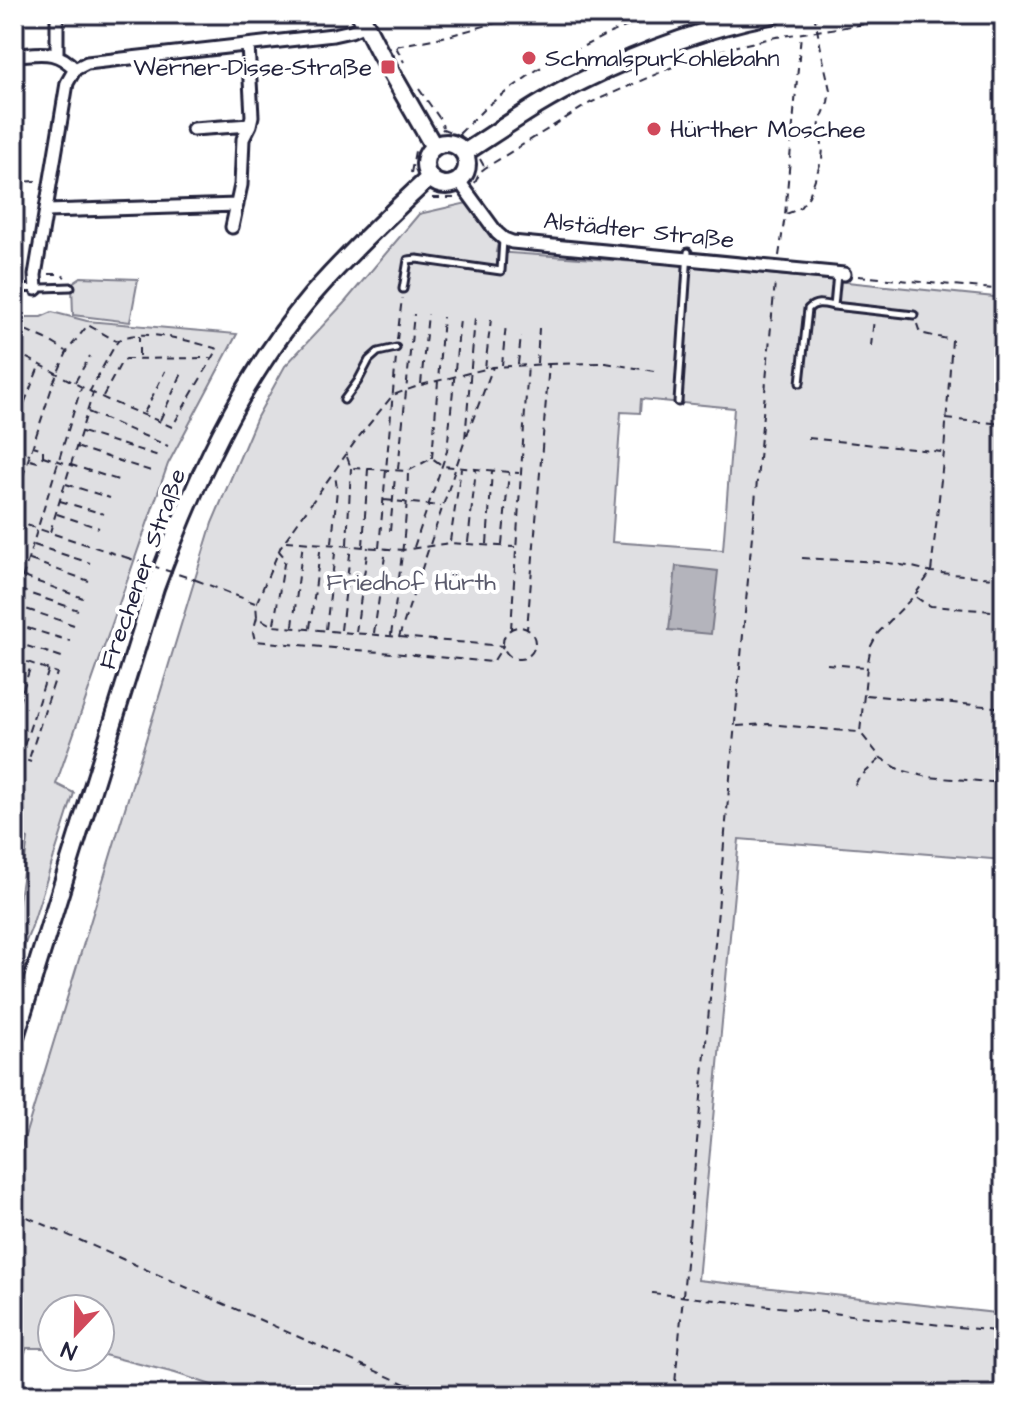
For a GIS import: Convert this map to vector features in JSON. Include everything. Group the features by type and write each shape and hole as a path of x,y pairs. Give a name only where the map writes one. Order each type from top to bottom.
{"main road":[{"path":"468,151 583,80 705,31 775,14"},
{"path":"363,19 431,143 424,165 425,182 462,186 468,151"},
{"path":"431,143 454,144 468,151"},
{"name":"Frechener Straße","path":"14,1040 155,588 181,518 210,454 266,357 312,295 425,182"}],"street":[{"path":"57,14 57,54"},
{"path":"36,289 35,275 67,83 75,69 87,63 333,35 351,31 363,19"},
{"path":"232,227 241,185 243,139 252,116 248,45"},
{"path":"14,55 57,54 75,69"},
{"path":"193,129 250,125"},
{"path":"462,186 504,239"},
{"path":"47,211 237,205"},
{"name":"Alstädter Straße","path":"504,239 512,242 555,240 841,274"}],"lane":[{"path":"403,289 408,260 501,271 504,239"},
{"path":"678,402 688,256"},
{"path":"834,306 841,274"},
{"path":"14,289 71,284"},
{"path":"800,383 808,309 812,305 818,303 914,315"},
{"path":"344,400 369,360 378,352 396,348"}],"path":[{"path":"396,46 448,36 528,14"},
{"path":"633,14 638,21"},
{"path":"459,135 487,106 538,69 608,34 658,14"},
{"path":"785,215 799,209 809,196 822,159 820,122 830,90 814,14"},
{"path":"485,168 468,151 466,138 443,129 431,143 415,151 411,175 425,182 432,198 458,198 462,186 475,182 485,168 590,103 684,62 776,37 933,14"},
{"path":"674,1395 801,34"},
{"path":"14,182 52,180"},
{"path":"35,275 60,274 71,284"},
{"path":"841,274 1004,290"},
{"path":"379,548 403,289"},
{"path":"871,346 875,311"},
{"path":"398,471 414,314"},
{"path":"421,385 428,314"},
{"path":"914,315 920,333 952,340 931,572 914,596 878,633 871,646 860,732 881,758 900,770 928,777 1004,783"},
{"path":"432,458 443,317"},
{"path":"465,440 475,318"},
{"path":"414,547 447,451 460,319"},
{"path":"485,370 491,319"},
{"path":"502,366 506,324"},
{"path":"14,325 67,352"},
{"path":"14,503 67,352 88,325 117,342"},
{"path":"537,364 539,328"},
{"path":"14,352 40,363 58,375 81,387 92,392 102,397 172,427 218,349 190,341 133,335 117,342 92,392 50,532"},
{"path":"139,336 139,357"},
{"path":"518,365 521,336"},
{"path":"14,366 19,354"},
{"path":"74,383 90,356"},
{"path":"102,397 126,359 212,358"},
{"path":"14,429 40,363"},
{"path":"528,364 511,629 493,662 255,641 256,604 279,551 357,439 393,395 421,385 502,366 528,364 606,363 654,371"},
{"path":"527,629 549,364"},
{"path":"399,637 455,468 493,367"},
{"path":"143,414 165,371"},
{"path":"159,421 183,371"},
{"path":"74,625 14,605 81,387"},
{"path":"87,411 168,446"},
{"path":"946,419 1004,424"},
{"path":"81,431 159,456"},
{"path":"808,438 944,452"},
{"path":"29,460 38,462 43,456 43,449 33,446"},
{"path":"75,447 154,472"},
{"path":"14,450 31,454"},
{"path":"341,631 349,546 351,468 347,455"},
{"path":"43,456 118,480"},
{"path":"432,458 443,466 520,473"},
{"path":"351,468 408,471 432,458"},
{"path":"363,547 368,469"},
{"path":"450,543 461,469"},
{"path":"468,544 476,470"},
{"path":"391,636 408,502 408,471"},
{"path":"487,545 492,471"},
{"path":"326,630 334,545 335,472"},
{"path":"502,546 509,472"},
{"path":"390,531 395,477"},
{"path":"65,483 110,498"},
{"path":"384,500 442,506"},
{"path":"59,501 104,514"},
{"path":"56,514 99,528"},
{"path":"14,521 196,580 256,604"},
{"path":"285,541 403,550 450,543 516,547"},
{"path":"293,627 303,542"},
{"path":"33,544 90,563"},
{"path":"310,629 321,544"},
{"path":"356,633 368,547"},
{"path":"374,634 386,549"},
{"path":"273,626 285,558 279,551"},
{"path":"802,558 875,563 1004,579"},
{"path":"28,560 89,581"},
{"path":"23,577 83,598"},
{"path":"19,590 78,610"},
{"path":"914,596 931,606 1004,612"},
{"path":"257,617 273,626 503,646"},
{"path":"14,624 70,641"},
{"path":"503,646 513,659 529,657 535,648 532,632 522,627 511,629"},
{"path":"14,642 65,658"},
{"path":"14,667 15,658 57,673 30,762 14,756"},
{"path":"14,717 32,664"},
{"path":"827,664 867,667"},
{"path":"20,758 49,669"},
{"path":"864,695 1004,706"},
{"path":"736,726 768,724 860,732"},
{"path":"855,785 881,758"},
{"path":"14,1218 25,1216 430,1395"},
{"path":"652,1293 1004,1332"}],"green space":[{"name":"Friedhof Hürth","path":"467,203 498,243 496,252 680,265 1004,298 1004,860 739,839 698,1280 1004,1314 1004,1395 242,1395 116,1358 116,1293 36,1293 36,1348 27,1348 14,1374 14,1172 212,523 257,417 285,366 345,302 419,214","holes":["641,399 734,408 723,550 612,542 621,412 640,413"]},
{"path":"81,277 138,279 130,322 73,315 72,283"},
{"path":"52,312 87,321 237,334 168,464 56,784 74,793 31,929 14,970 14,915 28,839 14,832 14,317 41,317"}],"shaded area":[{"path":"676,566 718,571 711,634 669,630"}],"place":[{"name":"Schmalspurkohlebahn","path":"529,58"},
{"name":"Werner-Disse-Straße","path":"388,67"},
{"name":"Hürther Moschee","path":"654,129"}]}
